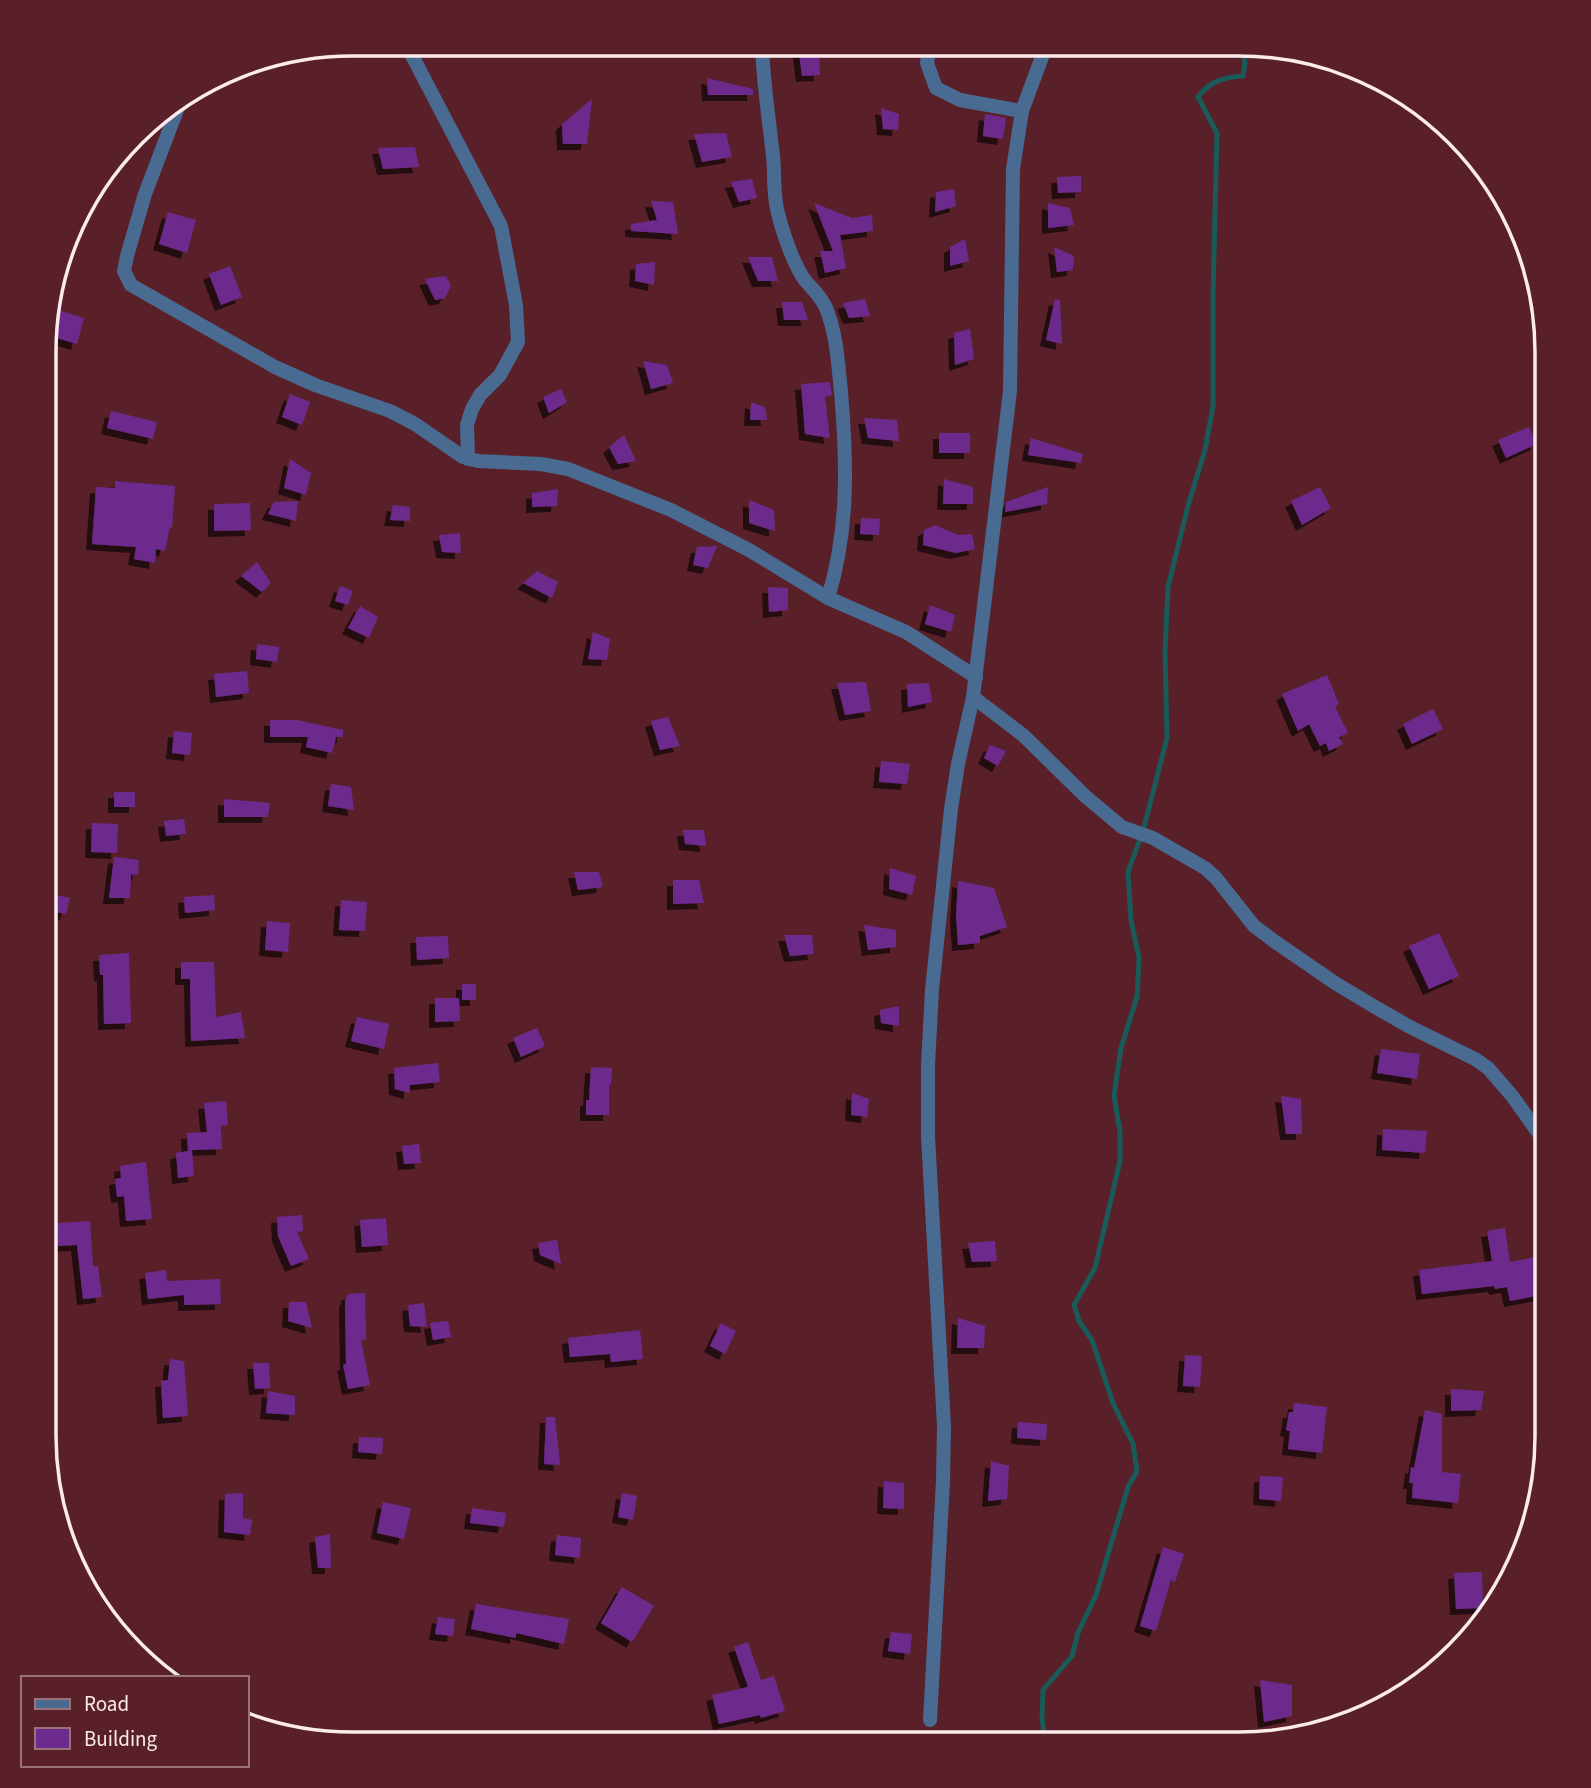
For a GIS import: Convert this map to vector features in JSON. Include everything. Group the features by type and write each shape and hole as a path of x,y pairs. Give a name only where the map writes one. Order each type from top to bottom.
{"street":[{"path":"412,56 501,226 516,305 518,342 500,374 480,395 472,409 467,425 468,459"},
{"path":"762,56 777,209 797,265 827,309 837,352 846,452 846,511 828,598"},
{"path":"929,56 928,63 936,88 960,100 1021,111"},
{"path":"930,1720 944,1426 931,1208 928,1065 932,990 951,809 976,677 1010,391 1012,191 1021,111 1042,56"},
{"path":"175,115 142,205 127,256 124,271 131,285 275,367 315,385 390,411 468,459 541,464 591,477 671,510 715,531 828,598 906,632 976,677"},
{"path":"973,697 1023,735 1085,796 1122,827 1153,838 1205,868 1254,926 1307,964 1409,1027 1488,1068 1535,1128"}],"building":[{"path":"799,56 819,56 820,75 802,76"},
{"path":"707,78 753,89 753,95 708,95"},
{"path":"592,99 587,144 563,144 562,124"},
{"path":"881,108 899,114 898,130 883,129"},
{"path":"985,114 1006,118 1003,139 983,136"},
{"path":"726,133 732,157 702,162 694,134"},
{"path":"415,147 419,167 383,169 378,148"},
{"path":"1081,176 1081,192 1058,193 1057,177"},
{"path":"752,179 757,198 739,202 731,182"},
{"path":"954,189 956,206 935,212 936,192"},
{"path":"651,201 673,202 678,234 631,231 631,224 657,220"},
{"path":"814,203 852,218 872,215 873,231 840,235 846,268 825,273 820,251 833,251"},
{"path":"1048,203 1070,208 1074,225 1048,228"},
{"path":"168,212 196,220 187,253 159,244"},
{"path":"965,239 969,261 950,266 950,247"},
{"path":"1054,247 1074,256 1073,270 1057,272"},
{"path":"748,257 772,257 778,281 758,281"},
{"path":"655,262 654,285 635,281 636,264"},
{"path":"230,266 242,297 221,305 209,274"},
{"path":"446,276 451,286 445,298 435,300 425,279"},
{"path":"865,299 870,316 849,318 843,303"},
{"path":"1055,299 1060,300 1062,344 1046,340"},
{"path":"782,302 802,302 808,320 784,320"},
{"path":"59,310 84,318 77,344 57,338"},
{"path":"970,329 974,359 955,365 954,333"},
{"path":"643,361 667,365 673,383 651,389"},
{"path":"830,382 832,395 825,397 830,438 805,434 801,384"},
{"path":"561,389 567,402 549,413 543,397"},
{"path":"290,394 310,402 302,425 282,417"},
{"path":"751,402 765,407 767,420 750,420"},
{"path":"111,411 157,422 153,439 107,428"},
{"path":"864,418 897,420 899,441 868,438"},
{"path":"1529,427 1535,445 1506,458 1498,440"},
{"path":"939,433 970,433 970,453 939,453"},
{"path":"624,435 636,461 618,464 609,447"},
{"path":"1031,438 1083,454 1081,463 1028,455"},
{"path":"290,459 311,473 306,495 284,488"},
{"path":"944,479 973,487 973,504 943,504"},
{"path":"115,481 175,486 172,528 170,527 165,551 156,549 155,563 134,559 136,547 92,544 96,487 115,488"},
{"path":"1048,487 1047,504 1005,512 1006,502"},
{"path":"1320,487 1331,508 1302,525 1291,501"},
{"path":"558,489 557,506 532,507 532,493"},
{"path":"749,500 774,510 775,531 749,523"},
{"path":"298,501 296,521 268,514 274,502"},
{"path":"250,503 251,530 214,531 214,504"},
{"path":"393,505 410,507 410,521 390,520"},
{"path":"861,518 880,519 879,535 860,534"},
{"path":"935,525 958,535 972,534 975,549 956,553 923,545 924,530"},
{"path":"460,533 461,553 442,552 439,535"},
{"path":"717,546 708,568 693,565 697,547"},
{"path":"257,562 271,583 262,592 241,576"},
{"path":"537,571 558,582 552,598 523,583"},
{"path":"340,586 353,591 348,605 335,601"},
{"path":"768,587 788,588 788,610 769,612"},
{"path":"930,605 955,615 951,632 925,624"},
{"path":"360,606 378,617 369,638 348,628"},
{"path":"593,632 610,639 607,660 588,659"},
{"path":"257,644 279,647 277,662 256,659"},
{"path":"247,671 249,693 216,697 214,674"},
{"path":"1327,675 1339,704 1335,707 1348,733 1339,737 1343,744 1329,751 1326,743 1320,746 1309,724 1298,731 1282,694"},
{"path":"866,682 871,711 845,715 837,683"},
{"path":"929,683 932,702 908,707 907,684"},
{"path":"1433,709 1443,729 1412,744 1403,724"},
{"path":"668,717 680,746 660,750 651,721"},
{"path":"270,720 297,720 343,730 343,737 336,737 332,753 306,747 308,737 270,737"},
{"path":"174,731 192,733 190,755 172,753"},
{"path":"990,745 1006,751 998,766 984,758"},
{"path":"881,761 910,764 907,784 879,782"},
{"path":"331,784 351,787 354,810 328,806"},
{"path":"114,792 135,792 135,807 114,807"},
{"path":"224,799 270,803 268,817 224,817"},
{"path":"184,819 186,834 166,836 164,821"},
{"path":"92,823 118,824 117,853 91,852"},
{"path":"683,830 704,830 706,846 685,844"},
{"path":"114,857 139,860 138,875 131,874 130,898 109,898"},
{"path":"890,868 916,876 912,895 889,889"},
{"path":"574,872 599,872 603,887 578,890"},
{"path":"673,880 699,880 704,903 673,904"},
{"path":"958,881 994,888 1007,927 980,936 980,943 958,945"},
{"path":"56,895 70,898 66,914 56,912"},
{"path":"214,895 215,910 185,913 184,897"},
{"path":"341,900 367,902 365,931 339,930"},
{"path":"267,921 290,923 288,952 265,950"},
{"path":"864,925 896,930 896,947 868,950"},
{"path":"1439,933 1459,976 1429,989 1409,946"},
{"path":"784,935 812,935 814,954 790,956"},
{"path":"448,936 449,958 417,960 416,937"},
{"path":"129,953 131,1023 104,1024 103,975 100,975 99,955"},
{"path":"181,962 214,962 216,1017 241,1012 245,1038 191,1041 190,979 181,979"},
{"path":"462,984 476,984 476,1000 462,1000"},
{"path":"435,998 459,998 460,1021 435,1022"},
{"path":"899,1006 899,1026 881,1023 880,1010"},
{"path":"357,1017 389,1024 384,1049 351,1041"},
{"path":"537,1028 545,1046 521,1057 513,1038"},
{"path":"1381,1049 1420,1054 1417,1079 1377,1073"},
{"path":"438,1063 440,1082 410,1085 410,1093 395,1089 394,1068"},
{"path":"591,1067 612,1068 609,1115 586,1115"},
{"path":"852,1093 869,1099 867,1117 851,1115"},
{"path":"1281,1096 1301,1099 1302,1134 1286,1134"},
{"path":"226,1101 228,1125 221,1126 222,1149 192,1150 194,1176 178,1178 176,1153 188,1151 187,1133 207,1132 204,1103"},
{"path":"1383,1129 1427,1131 1425,1153 1382,1150"},
{"path":"419,1144 421,1163 404,1164 402,1146"},
{"path":"146,1162 152,1219 126,1221 124,1196 117,1197 115,1179 121,1178 120,1166"},
{"path":"302,1215 303,1231 297,1232 309,1259 291,1266 278,1236 277,1217"},
{"path":"386,1218 388,1245 362,1247 360,1220"},
{"path":"90,1221 93,1266 98,1266 102,1297 83,1299 77,1245 58,1246 56,1223"},
{"path":"1505,1228 1510,1262 1535,1257 1535,1296 1510,1301 1507,1287 1495,1289 1494,1286 1422,1294 1419,1270 1492,1261 1487,1231"},
{"path":"557,1240 561,1264 540,1255 538,1243"},
{"path":"995,1241 997,1261 972,1262 968,1243"},
{"path":"166,1270 167,1281 220,1279 221,1304 184,1305 184,1295 148,1299 145,1273"},
{"path":"365,1293 366,1340 361,1340 370,1385 348,1389 343,1365 346,1364 345,1302 348,1294"},
{"path":"289,1302 306,1302 312,1328 288,1321"},
{"path":"424,1303 427,1327 410,1326 408,1305"},
{"path":"958,1318 985,1326 984,1348 957,1348"},
{"path":"448,1321 451,1337 433,1340 430,1323"},
{"path":"721,1323 736,1331 725,1354 710,1346"},
{"path":"640,1330 643,1359 611,1362 610,1354 570,1357 568,1338"},
{"path":"1185,1355 1202,1356 1200,1387 1183,1386"},
{"path":"170,1359 184,1361 188,1416 163,1418 161,1381 168,1380"},
{"path":"253,1363 269,1363 270,1388 255,1389"},
{"path":"1451,1389 1484,1391 1481,1410 1451,1411"},
{"path":"268,1391 295,1396 295,1415 266,1413"},
{"path":"1294,1403 1327,1407 1322,1453 1288,1449 1290,1431 1286,1430 1289,1412 1293,1412"},
{"path":"1425,1410 1442,1414 1442,1472 1461,1474 1458,1503 1412,1498 1413,1483 1409,1483 1411,1467 1414,1468"},
{"path":"546,1417 555,1417 560,1465 544,1464"},
{"path":"1018,1422 1047,1424 1046,1440 1017,1438"},
{"path":"359,1437 383,1438 382,1454 358,1452"},
{"path":"991,1461 1009,1466 1007,1499 988,1501"},
{"path":"1260,1476 1283,1477 1281,1501 1259,1499"},
{"path":"884,1481 904,1483 904,1509 883,1508"},
{"path":"243,1493 243,1518 252,1520 250,1535 224,1532 225,1494"},
{"path":"622,1493 637,1496 633,1520 618,1517"},
{"path":"383,1502 411,1508 404,1539 377,1533"},
{"path":"472,1508 506,1513 504,1527 470,1523"},
{"path":"330,1534 331,1568 318,1568 315,1537"},
{"path":"557,1535 581,1538 580,1558 555,1555"},
{"path":"1163,1547 1184,1554 1175,1582 1171,1580 1156,1631 1140,1626"},
{"path":"1482,1572 1483,1604 1480,1608 1456,1609 1454,1573"},
{"path":"622,1587 654,1606 632,1642 601,1623"},
{"path":"476,1604 569,1619 564,1644 516,1633 516,1638 471,1629"},
{"path":"438,1617 455,1619 453,1636 435,1634"},
{"path":"891,1632 912,1634 910,1654 888,1651"},
{"path":"748,1642 761,1680 774,1676 785,1711 761,1718 760,1715 719,1724 712,1695 748,1687 734,1647"},
{"path":"1260,1680 1292,1685 1292,1716 1264,1722"}],"waterway":[{"path":"1044,1732 1043,1690 1072,1656 1078,1633 1096,1595 1128,1487 1137,1471 1133,1444 1113,1403 1092,1340 1079,1321 1074,1305 1095,1268 1120,1161 1120,1132 1114,1095 1121,1048 1137,997 1139,958 1131,920 1128,872 1143,831 1167,738 1165,652 1168,587 1205,450 1213,406 1217,133 1198,97 1207,87 1218,81 1243,76 1244,56"}]}
